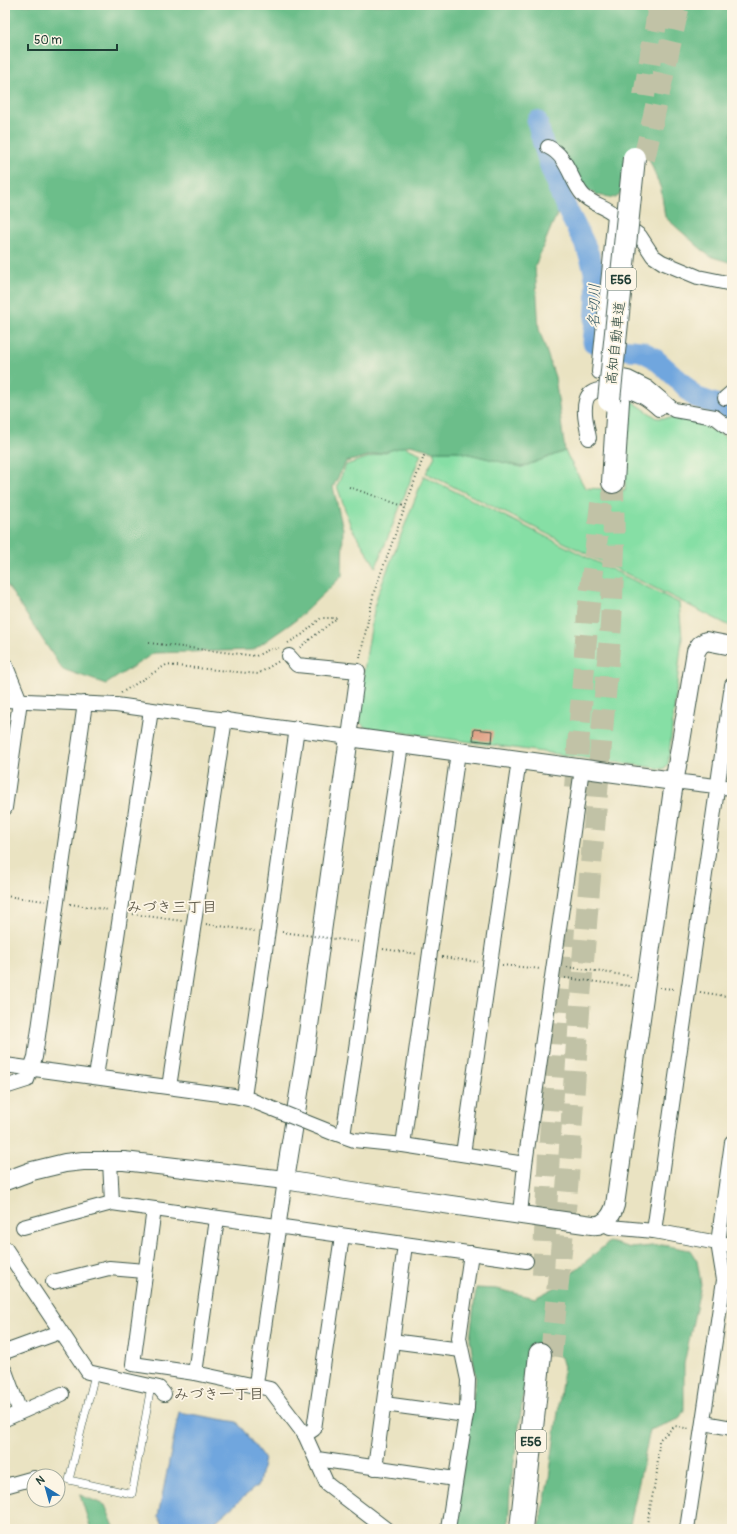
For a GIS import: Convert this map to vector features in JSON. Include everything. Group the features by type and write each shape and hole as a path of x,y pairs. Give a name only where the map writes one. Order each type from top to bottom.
{"highway":[{"name":"高知自動車道","path":"608,481 613,400 630,262 639,159"},
{"name":"E56","path":"520,1529 545,1355 539,1475 531,1529"}],"street":[{"path":"548,147 554,150 563,159 581,193 586,198 615,215 640,236 653,256 662,262 698,276 732,284"},
{"path":"615,215 599,372 628,378 639,383 674,410"},
{"path":"589,438 584,407 589,394 594,390 624,390 641,396 664,412 674,410 715,417 732,430"},
{"path":"5,1181 37,1170 65,1163 110,1161 155,1164 285,1180 595,1226 603,1222 612,1214 615,1205 674,780 696,651 700,644 706,640 732,646"},
{"path":"256,1384 285,1180 304,1062 358,671 297,665 289,656"},
{"path":"5,664 20,701 5,808"},
{"path":"654,1231 732,685"},
{"path":"5,700 116,705 297,728 458,752 732,788"},
{"path":"5,1087 27,1080 35,1057 58,903 85,703"},
{"path":"96,1077 151,710"},
{"path":"169,1087 225,719"},
{"path":"248,1099 268,933 297,728"},
{"path":"338,1134 365,945 402,744"},
{"path":"404,1145 458,752"},
{"path":"463,1154 519,760"},
{"path":"520,1214 525,1164 556,971 582,769"},
{"path":"5,1065 248,1099 354,1140 404,1145 525,1164"},
{"path":"688,1529 703,1427 728,1281 718,1243 732,1142"},
{"path":"110,1161 112,1203"},
{"path":"23,1227 112,1203 278,1228 526,1261"},
{"path":"154,1210 133,1364 195,1373 270,1388 305,1435 327,1484 386,1529"},
{"path":"195,1373 217,1219"},
{"path":"603,1222 610,1227 654,1231 732,1245"},
{"path":"305,1435 314,1429 342,1236"},
{"path":"375,1468 405,1245"},
{"path":"5,1248 88,1372 159,1388 164,1394"},
{"path":"448,1529 466,1415 468,1380 459,1338 471,1253"},
{"path":"53,1282 109,1268 145,1271"},
{"path":"5,1352 60,1332"},
{"path":"392,1341 461,1350"},
{"path":"5,1371 20,1412"},
{"path":"5,1419 62,1394"},
{"path":"384,1404 466,1415"},
{"path":"703,1427 732,1428"},
{"path":"317,1459 455,1479"},
{"path":"5,1486 26,1480"}],"lane":[{"path":"95,1374 69,1480 132,1494 151,1386"}],"path":[{"path":"358,671 374,592 425,453"},
{"path":"349,487 406,507"},
{"path":"116,705 119,694 166,665 258,674 289,656 337,618 321,618 303,634 279,648 268,650 256,656 149,643"},
{"path":"5,896 268,933 282,932 430,956 556,971 565,967 630,976 633,980 629,987 565,978 556,971"},
{"path":"646,1529 657,1472 659,1440 675,1426 703,1427"}],"green space":[{"path":"5,5 732,5 732,263 709,256 665,217 661,189 648,156 630,154 621,192 616,198 596,195 574,180 552,225 535,266 539,329 555,377 565,451 522,467 457,451 433,451 410,445 346,462 333,487 343,529 342,576 296,620 253,650 154,653 106,684 62,669 5,582"},
{"path":"629,399 657,418 689,418 724,436 732,444 732,627 426,473 435,456 433,451 457,451 522,467 565,451 585,488 625,490"},
{"path":"403,446 421,454 376,567 351,527 337,486 346,465"},
{"path":"424,476 679,603 682,638 668,765 663,769 364,727 356,717 376,599"},
{"path":"609,1242 631,1248 662,1245 690,1250 697,1261 701,1284 684,1364 684,1410 679,1419 650,1430 629,1529 539,1529 549,1478 564,1367 561,1357 533,1350 525,1384 510,1490 508,1529 454,1529 476,1377 470,1339 476,1288 497,1289 535,1298 554,1288"},
{"path":"80,1495 105,1505 115,1529 91,1529"}],"water":[{"path":"179,1412 237,1422 264,1458 259,1484 208,1528 165,1528 158,1516"}],"building":[{"path":"474,729 493,731 492,742 473,740"}],"waterway":[{"name":"名切川","path":"537,121 546,153 565,205 592,263 596,298 596,316 593,342 610,348 641,351 653,357 680,381 695,397 732,410"}],"tunnel":[{"path":"644,96 659,5"},
{"path":"644,159 679,5"},
{"path":"551,1356 568,1178 580,997 611,624 614,548 613,482"},
{"path":"575,788 588,613 602,495"},
{"path":"543,1275 549,1152 564,928"}],"district":[{"name":"みづき三丁目","path":"172,907"},
{"name":"みづき一丁目","path":"219,1394"}]}
